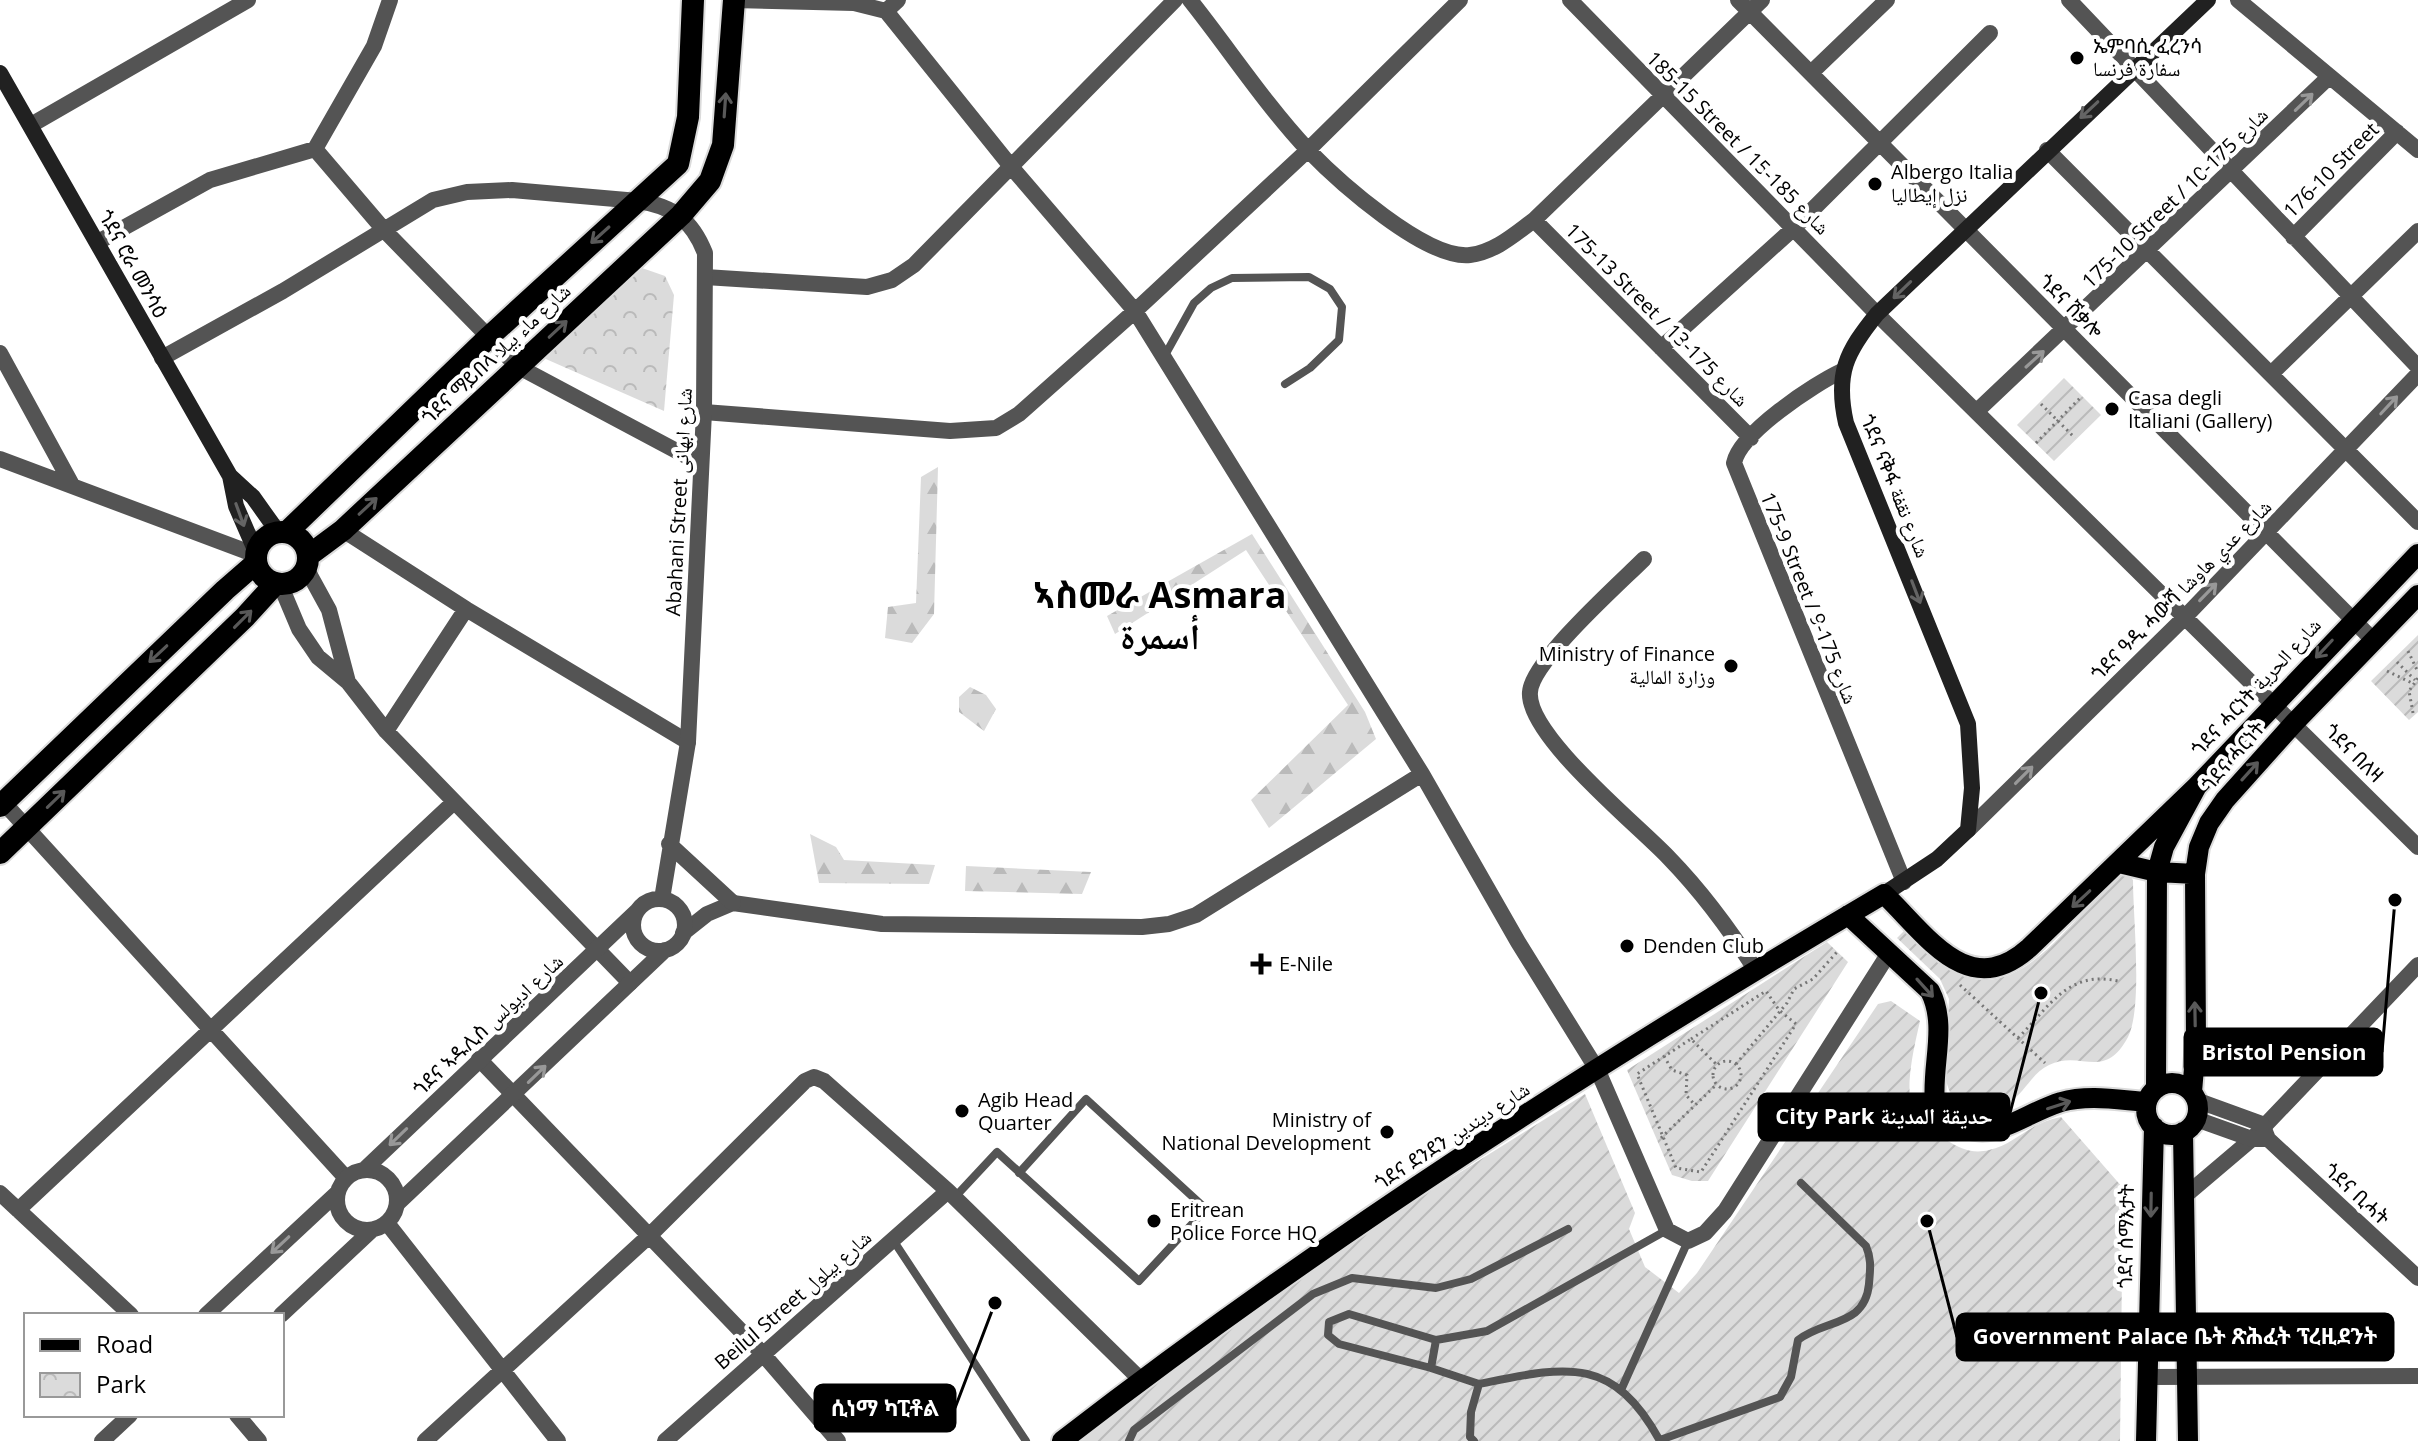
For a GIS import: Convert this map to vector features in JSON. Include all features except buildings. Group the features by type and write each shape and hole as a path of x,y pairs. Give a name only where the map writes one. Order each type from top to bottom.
{"highway":[{"name":"ጎደና ማይበላ شارع ماء بيلا","path":"283,532 678,164 688,117 693,0"},
{"name":"ጎደና ማይበላ شارع ماء بيلا","path":"307,562 681,215 710,181 723,145 734,0"},
{"path":"0,853 278,584 296,580 307,562 302,540 283,532 268,535 256,557 225,590 2,804"},
{"path":"256,557 263,576 278,584"}],"main road":[{"name":"ጎደና ናቅፋ شارع نقفة","path":"1968,830 1972,788 1968,724 1846,423 1841,399 1842,371 1855,341 1877,314 2208,0"},
{"name":"ጎደና ሮራ መንሳዕ","path":"0,73 230,476 283,532"},
{"name":"ጎደና ሮራ መንሳዕ","path":"230,476 236,506 256,557"},
{"name":"ጎደና ሓርነት شارع الحرية","path":"2157,872 2164,847 2197,786 2418,554"},
{"path":"2295,722 2418,595"},
{"name":"ጎደና ሓርነት","path":"2195,874 2199,847 2209,823 2295,722"},
{"path":"1968,830 1937,859 1884,894 1948,955 1968,968 1984,970 2014,961 2197,786"},
{"path":"2119,863 2157,872 2195,874 2196,1044 2186,1195 2188,1441"},
{"name":"ጎደና ሰማእታት","path":"2146,1441 2154,1127 2147,1115 2151,1096 2157,872"},
{"name":"ጎደና ደንደን شارع ديندين","path":"1062,1441 1263,1290 1755,969 1884,894"},
{"path":"1848,915 1930,991 1938,1005 1939,1027 1933,1080 1935,1103 1960,1125 1976,1132 1997,1131 2063,1102 2151,1096 2170,1083 2192,1111"},
{"path":"2154,1127 2168,1134 2192,1111"}],"street":[{"path":"31,125 248,0"},
{"path":"98,242 210,180 315,149 374,46 390,0"},
{"path":"734,0 892,5 1013,169 1135,311 1422,774 1518,942 1598,1071 1667,1230 1688,1241 1705,1233 1725,1211 1889,953"},
{"path":"705,277 867,287 892,280 914,265 1013,169 1175,0"},
{"path":"1190,0 1308,150 1381,213 1427,245 1469,255 1504,243 1534,220 1750,4"},
{"path":"704,412 950,431 996,428 1019,414 1135,311 1308,150 1460,0"},
{"name":"185-15 Street / شارع 185-15","path":"1570,0 1877,314 2184,618"},
{"path":"1812,72 1887,0"},
{"path":"2069,0 2418,367"},
{"path":"2238,0 2418,150"},
{"name":"ጎደና ሸቃሎ","path":"1750,4 1880,143 2374,641"},
{"path":"1661,348 1795,227 1990,33"},
{"name":"175-10 Street / شارع 175-10","path":"1977,411 2066,330 2329,77"},
{"name":"176-10 Street","path":"2293,237 2397,132"},
{"path":"315,149 385,231 517,366 701,464"},
{"path":"2047,150 2418,522"},
{"path":"162,358 385,231 433,200 467,192 576,193 662,205 681,215"},
{"name":"Abahani Street شارع ابهانى","path":"662,899 688,742 704,412 705,253 698,235 681,215"},
{"name":"175-13 Street / شارع 175-13","path":"1534,220 1751,438"},
{"path":"2272,373 2418,231"},
{"path":"0,353 71,483"},
{"name":"175-9 Street / شارع 175-9","path":"1842,371 1811,386 1751,438 1735,455 1736,472 1904,882"},
{"name":"ጎደና ዓዲ ሓውሻ شارع عدي هاوشا","path":"1968,830 2184,618 2418,374"},
{"path":"0,459 71,483 256,557"},
{"path":"343,530 466,609 688,742"},
{"path":"1644,559 1540,665 1529,693 1538,724 1571,762 1670,858 1723,920 1755,969"},
{"path":"307,562 329,610 348,682"},
{"path":"278,584 311,648 348,682 386,731 630,983"},
{"path":"386,731 466,609"},
{"name":"ጎደና በለዛ","path":"2184,618 2295,722 2418,847"},
{"path":"283,1313 380,1226 397,1204 665,950 673,947 683,933 707,914 733,903 882,924 1142,927 1169,924 1196,915 1422,774"},
{"path":"18,1210 454,802"},
{"path":"2,804 213,1029 341,1185 339,1212 345,1221 353,1227 380,1226"},
{"path":"669,844 733,903"},
{"path":"665,950 648,948 636,935 633,927 638,910 648,901 662,899 681,911 683,933"},
{"name":"ጎደና ኣዱሊስ شارع اديولس","path":"365,1169 638,910"},
{"path":"2186,1195 2260,1134 2418,965"},
{"path":"479,1059 762,1353 838,1441"},
{"path":"425,1441 649,1236 805,1081 814,1077 824,1081 952,1194 1141,1380"},
{"name":"ጎደና ቢሓት","path":"2192,1111 2260,1134 2418,1278"},
{"path":"208,1313 341,1185 365,1169 390,1179 397,1204"},
{"path":"0,1193 129,1313"},
{"name":"Beilul Street شارع بيلول","path":"665,1441 892,1240 952,1194"},
{"path":"380,1226 505,1370 558,1441"},
{"path":"2149,1377 2418,1376"},
{"path":"102,1441 128,1417"},
{"path":"239,1417 259,1441"}],"lane":[{"path":"1164,357 1194,303 1211,288 1232,278 1309,277 1330,289 1342,307 1339,340 1310,368 1285,384"},
{"path":"952,1194 997,1152 1019,1173 1139,1281 1206,1209 1086,1099 1019,1173"},
{"path":"1667,1230 1487,1331 1436,1340 1349,1314 1329,1322 1328,1335 1339,1344 1479,1384 1553,1370 1585,1371 1621,1390 1644,1414 1660,1440 1780,1397 1791,1377 1798,1340 1853,1317 1862,1307 1868,1292 1871,1258 1866,1246 1801,1183"},
{"path":"1129,1441 1134,1430 1313,1294 1352,1278 1436,1288 1471,1279 1568,1229"},
{"path":"892,1240 1026,1441"},
{"path":"1621,1390 1688,1241"},
{"path":"1431,1368 1436,1340"},
{"path":"1470,1440 1471,1412 1479,1384"}],"path":[{"path":"2036,443 2081,397"},
{"path":"2041,404 2075,438"},
{"path":"2408,651 2416,678 2408,699 2413,713"},
{"path":"2397,662 2416,678"},
{"path":"2387,671 2416,678"},
{"path":"1736,1064 1787,1003 1794,989 1813,979 1837,952"},
{"path":"2018,1038 2080,979 2100,977 2118,981"},
{"path":"1956,982 2045,1063"},
{"path":"1766,991 1779,1010 1796,1024 1701,1172 1676,1168 1637,1074 1766,991"},
{"path":"1691,1039 1717,1065"},
{"path":"1664,1056 1672,1070 1687,1075 1685,1089 1695,1105"},
{"path":"1726,1060 1736,1064 1741,1075 1738,1084 1726,1089 1717,1084 1713,1073 1717,1065 1726,1060"},
{"path":"1661,1138 1717,1084"}],"green space":[{"path":"642,268 665,276 674,295 664,411 539,356 627,273"},
{"path":"2064,378 2101,415 2054,461 2017,425"},
{"path":"938,467 934,614 912,643 885,638 888,607 916,603 921,477"},
{"path":"1252,534 1365,712 1376,739 1269,828 1251,800 1348,705 1246,550 1115,634 1107,616"},
{"path":"2418,635 2418,712 2409,720 2371,681"},
{"path":"970,687 986,695 996,709 984,731 959,712 959,697"},
{"path":"810,834 836,847 844,860 935,865 929,884 819,883"},
{"path":"966,866 1091,872 1082,894 965,891"},
{"path":"2126,871 2133,880 2136,984 2133,1023 2119,1050 2101,1061 2071,1060 2049,1065 2015,1098 1998,1109 1980,1111 1961,1105 1951,1095 1944,1064 1949,999 1940,979 1897,938 1905,930 1946,966 1972,979 1991,980 2009,975 2043,953 2110,883"},
{"path":"1827,942 1848,962 1708,1181 1692,1181 1672,1175 1627,1070"},
{"path":"1891,1001 1920,1021 1911,1067 1910,1092 1914,1113 1925,1125 1958,1146 1983,1151 2061,1117 2123,1188 2120,1441 1081,1441 1290,1279 1585,1094 1635,1213 1629,1229 1645,1267 1679,1293 1697,1273 1878,1004"}],"place":[{"name":"ኤምባሲ ፈረንሳ سفارة فرنسا","path":"2077,58"},
{"name":"Albergo Italia نزل إيطاليا","path":"1875,184"},
{"name":"Casa degli Italiani (Gallery)","path":"2112,409"},
{"name":"Ministry of Finance وزارة المالية","path":"1731,666"},
{"name":"Bristol Pension","path":"2395,900"},
{"name":"Denden Club","path":"1627,946"},
{"name":"E-Nile","path":"1261,964"},
{"name":"City Park حديقة المدينة","path":"2041,993"},
{"name":"Agib Head Quarter","path":"962,1111"},
{"name":"Ministry of National Development","path":"1387,1132"},
{"name":"Eritrean Police Force HQ","path":"1154,1221"},
{"name":"Government Palace ቤት ጽሕፈት ፕረዚደንት","path":"1927,1221"},
{"name":"ሲነማ ካፒቶል","path":"995,1303"}],"district":[{"name":"ኣስመራ Asmara أسمرة","path":"1160,616"}]}
